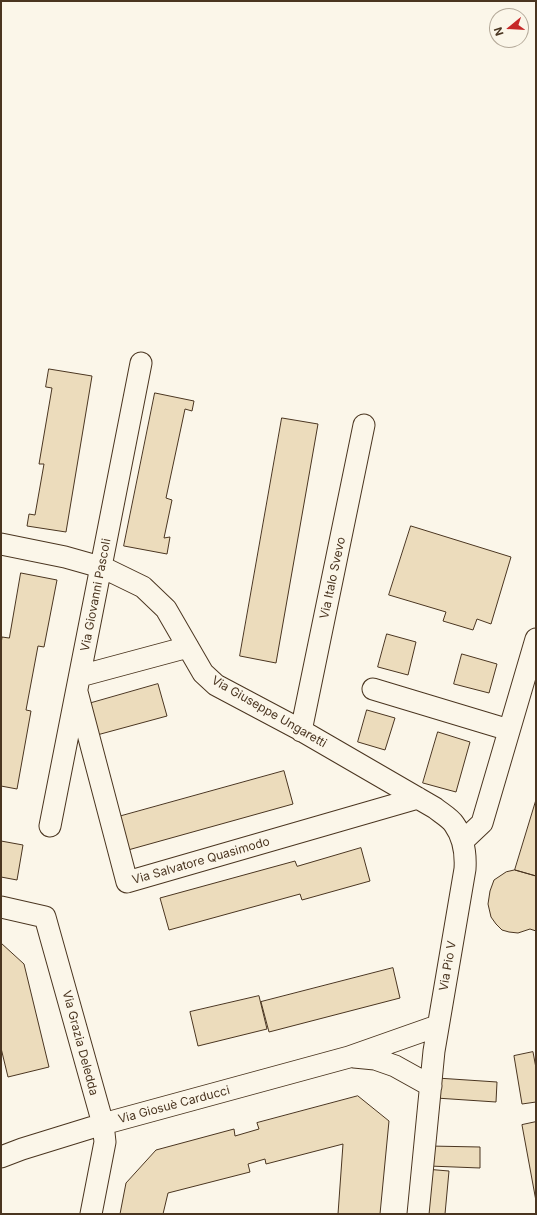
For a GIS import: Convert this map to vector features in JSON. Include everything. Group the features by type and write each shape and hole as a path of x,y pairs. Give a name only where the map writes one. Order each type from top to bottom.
{"street":[{"name":"Via Giovanni Pascoli","path":"50,826 141,363"},
{"name":"Via Italo Svevo","path":"301,731 364,425"},
{"name":"Via Giuseppe Ungaretti","path":"1,544 64,557 101,567 143,587 166,609 203,673 216,685 301,731 435,808 454,824 463,841"},
{"path":"463,841 482,823 535,646"},
{"path":"78,684 188,647"},
{"name":"Via Salvatore Quasimodo","path":"78,684 127,882 418,798"},
{"path":"373,689 509,730"},
{"name":"Via Pio V","path":"418,1214 437,1026 465,869 466,855 463,841"},
{"name":"Via Grazia Deledda","path":"1,907 45,916 103,1124 105,1142 91,1214"},
{"name":"Via Giosuè Carducci","path":"1,1158 22,1149 103,1124 350,1057 437,1026"},
{"name":"Via Giosuè Carducci","path":"350,1057 375,1060 395,1066 431,1086"}],"building":[{"path":"49,369 92,376 66,532 27,526 29,514 35,515 44,464 39,464 52,388 46,387"},
{"path":"155,393 194,401 192,411 185,409 166,498 172,500 164,538 170,537 167,554 124,546"},
{"path":"282,418 318,424 276,663 240,656"},
{"path":"411,526 511,557 491,624 477,619 473,630 443,621 446,612 389,595"},
{"path":"21,573 57,580 44,647 38,646 26,710 31,711 17,789 1,786 1,644 2,637 9,638"},
{"path":"387,634 416,642 408,675 378,667"},
{"path":"462,654 497,664 489,693 454,684"},
{"path":"158,684 167,716 97,735 88,704"},
{"path":"367,710 395,718 385,750 358,742"},
{"path":"438,732 470,742 456,792 423,783"},
{"path":"284,771 293,804 128,850 118,817"},
{"path":"536,800 536,876 515,870"},
{"path":"1,841 23,845 17,880 1,877"},
{"path":"361,848 370,881 302,900 300,894 169,930 160,898 295,861 297,866"},
{"path":"515,870 536,876 536,931 530,929 518,933 502,930 491,917 488,904 490,891 494,880 506,872"},
{"path":"1,943 24,964 49,1067 8,1077 1,1048"},
{"path":"393,968 400,998 269,1032 261,1002"},
{"path":"259,996 267,1029 198,1046 190,1012"},
{"path":"533,1052 536,1068 536,1102 522,1104 514,1056"},
{"path":"437,1078 497,1082 496,1102 436,1098"},
{"path":"358,1096 389,1121 380,1214 338,1214 343,1144 266,1164 265,1159 248,1164 250,1172 168,1193 163,1214 120,1214 126,1183 156,1150 234,1129 235,1136 259,1129 257,1123"},
{"path":"536,1122 536,1201 522,1125"},
{"path":"429,1146 480,1147 480,1168 429,1166"},
{"path":"425,1169 449,1171 445,1214 422,1214"}]}
